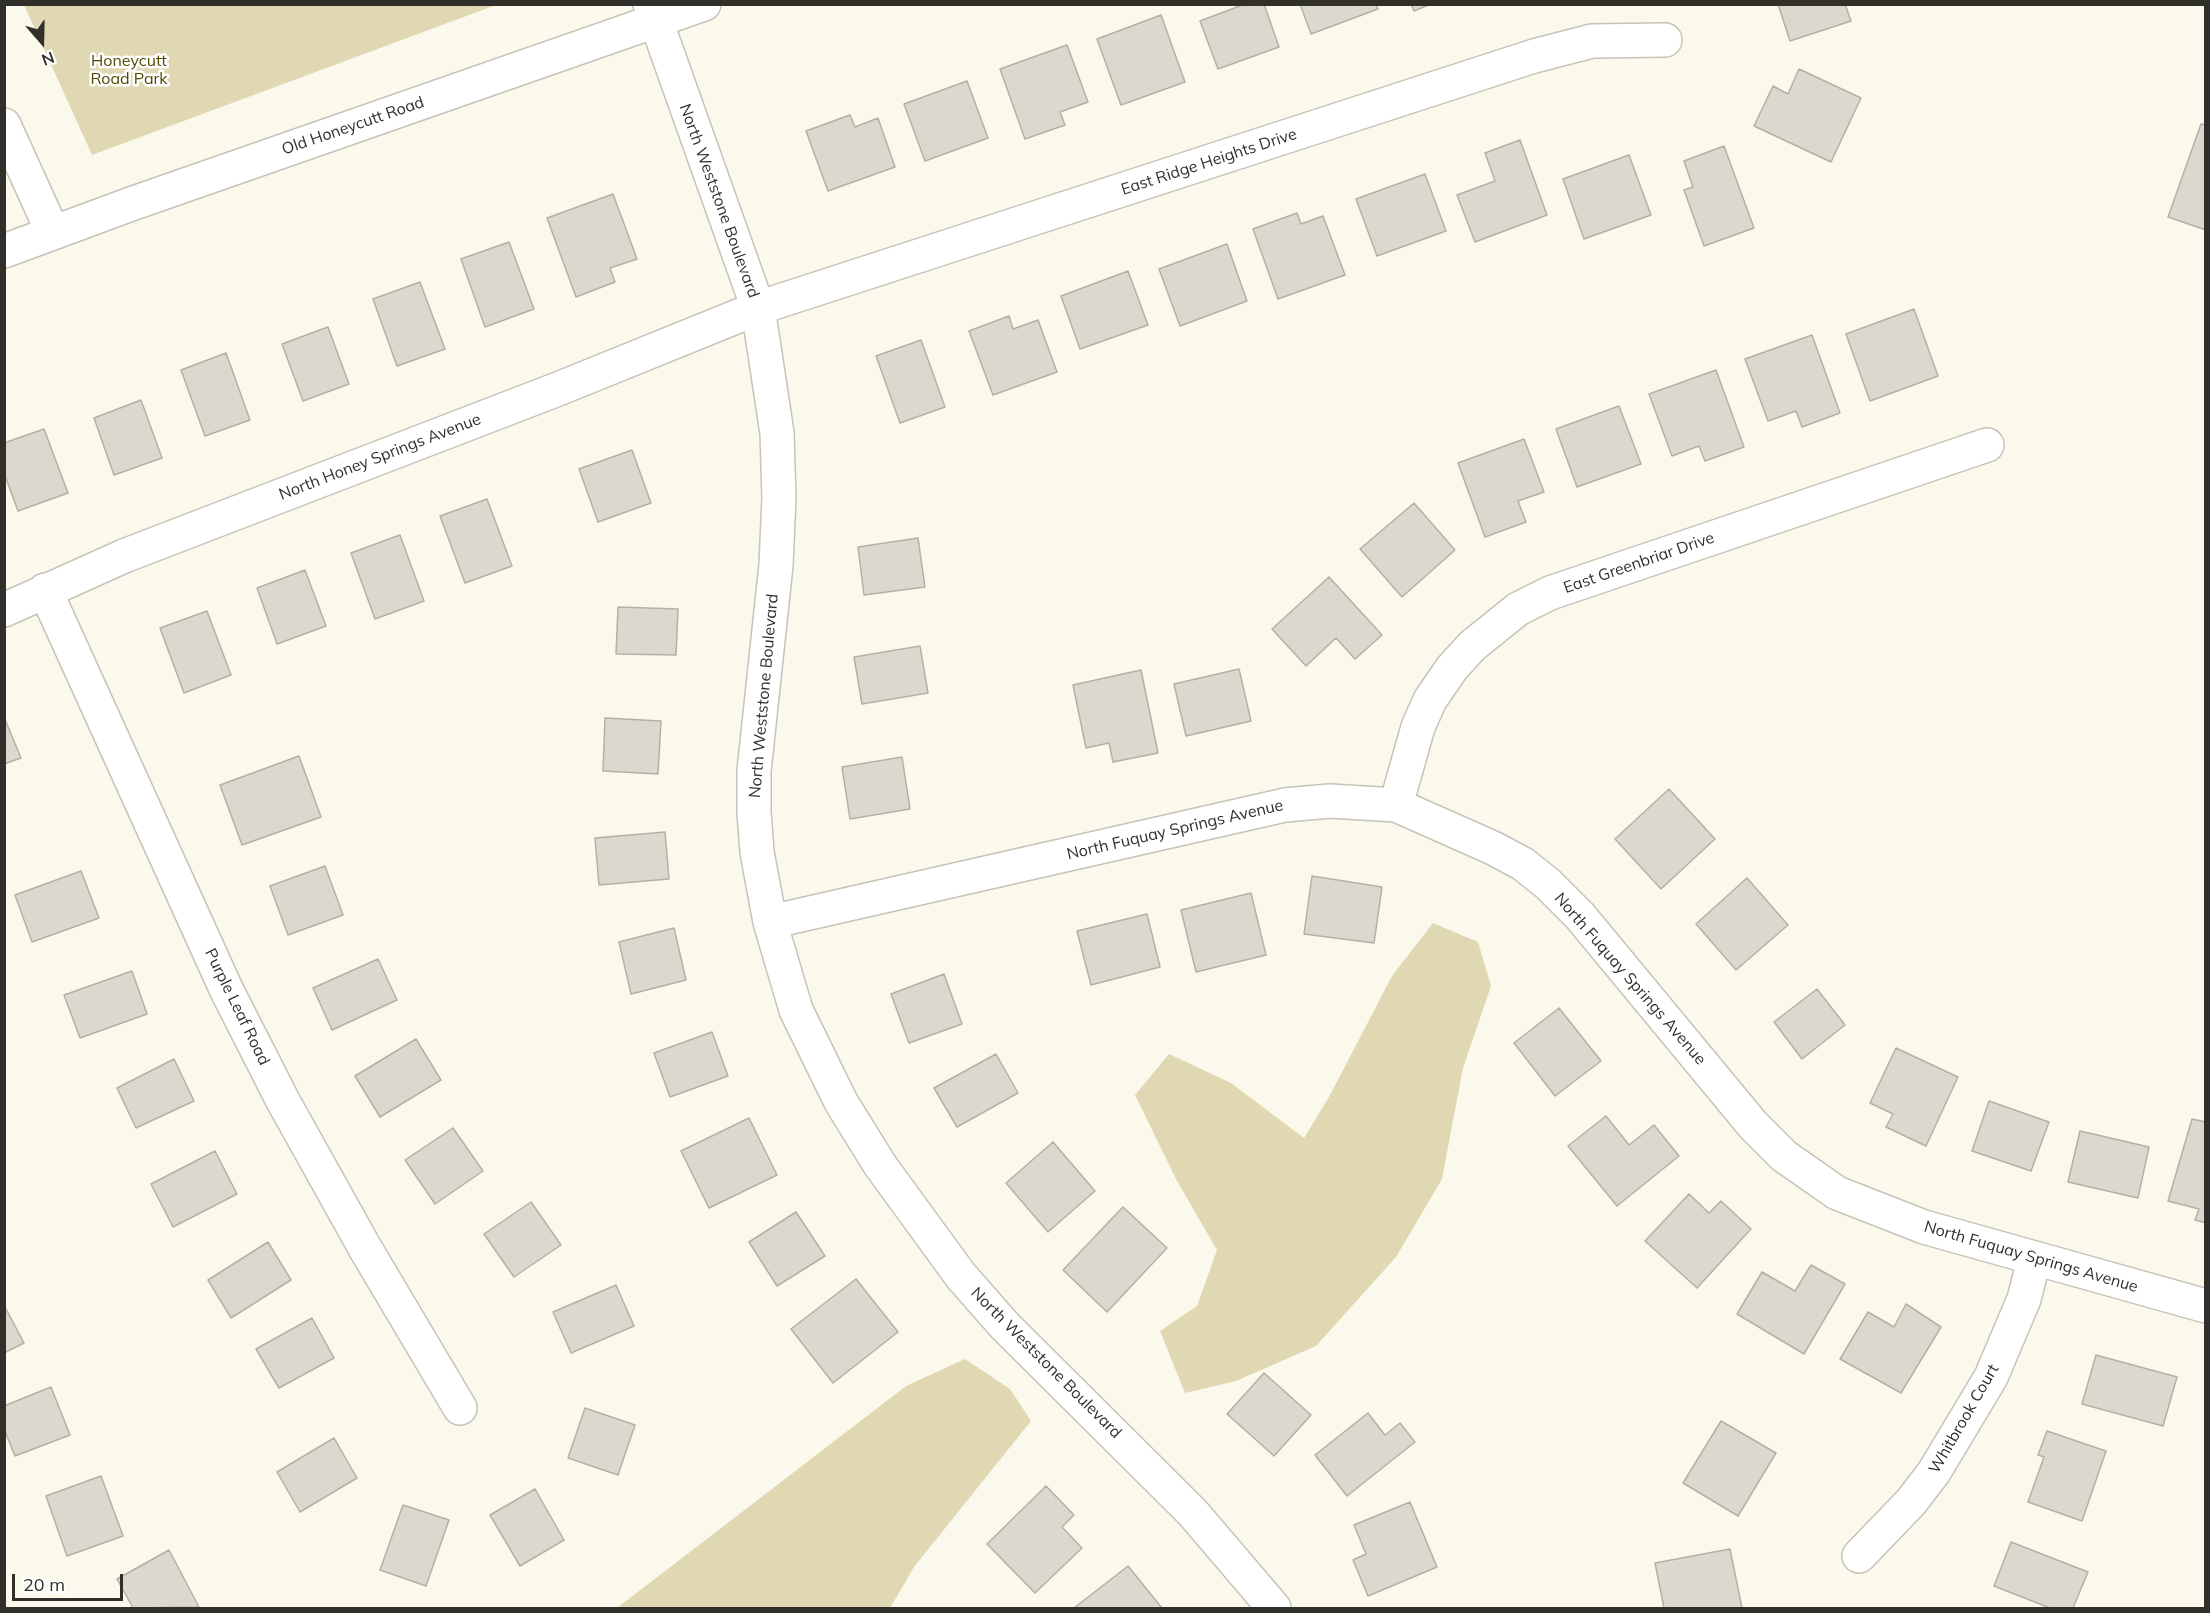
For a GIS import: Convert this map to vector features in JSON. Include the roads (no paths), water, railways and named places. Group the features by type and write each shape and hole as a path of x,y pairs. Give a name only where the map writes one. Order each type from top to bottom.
{"street":[{"name":"Old Honeycutt Road","path":"4,251 653,13 704,4"},
{"name":"North Weststone Boulevard","path":"653,13 758,308 777,433 779,498 776,565 754,771 757,852 770,922 796,1010 819,1060 880,1165 961,1276 1005,1326 1162,1480 1275,1608"},
{"name":"East Ridge Heights Drive","path":"758,308 1533,56 1592,41 1665,40"},
{"path":"4,125 53,233"},
{"name":"North Honey Springs Avenue","path":"4,610 135,552 558,389 758,308"},
{"name":"East Greenbriar Drive","path":"1396,805 1418,727 1430,700 1452,668 1472,646 1518,609 1551,593 1987,445"},
{"name":"Purple Leaf Road","path":"45,590 227,991 283,1101 365,1248 460,1408"},
{"name":"North Fuquay Springs Avenue","path":"770,922 1285,805 1330,801 1396,805 1493,848 1523,864 1548,884 1587,925 1753,1125 1784,1156 1837,1193 1872,1209 2034,1260 2205,1306"},
{"name":"Whitbrook Court","path":"1859,1556 1911,1502 1934,1472 1991,1377 2024,1299 2034,1260"}],"park label":[{"name":"Honeycutt Road Park","path":"129,70"}]}
